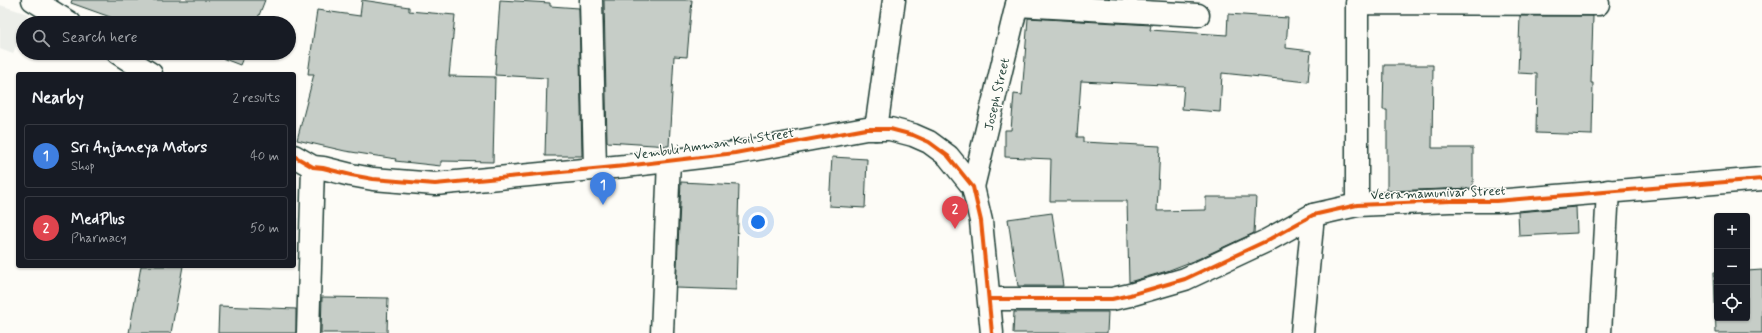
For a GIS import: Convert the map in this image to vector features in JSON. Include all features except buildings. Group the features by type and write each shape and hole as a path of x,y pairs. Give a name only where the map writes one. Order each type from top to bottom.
{"street":[{"path":"33,0 59,16"},
{"path":"591,0 595,168"},
{"path":"876,129 894,0"},
{"path":"1357,205 1357,2 1598,4"},
{"path":"1017,3 1198,15"},
{"name":"Joseph Street","path":"973,187 1017,3"},
{"path":"129,60 148,72"},
{"name":"Vembuli Amman Koil Street","path":"296,157 313,167 373,179 435,184 735,153 866,129 890,129 913,135 929,142 948,156 973,187 981,221 990,299 992,333"},
{"path":"662,333 669,160"},
{"path":"308,333 313,167"},
{"name":"Veeramamunivar Street","path":"990,299 1092,300 1130,295 1185,278 1266,241 1312,215 1357,205 1450,201 1496,201 1762,179"},
{"path":"1600,333 1608,191"},
{"path":"1302,333 1312,215"}],"shaded area":[{"path":"0,5 28,14 27,16 16,16 16,46 13,54 0,49"}],"cycle path":[{"path":"296,157 313,167 351,175 373,179 435,184 625,166 735,153 866,129 890,129 913,135 929,142 948,156 973,187 981,221 992,333"},
{"path":"990,299 1112,299 1130,295 1185,279 1266,241 1313,215 1357,205 1450,201 1496,201 1762,179"}],"place":[{"name":"Sri Anjaneya Motors","path":"603,205"},
{"name":"MedPlus","path":"955,229"}]}
